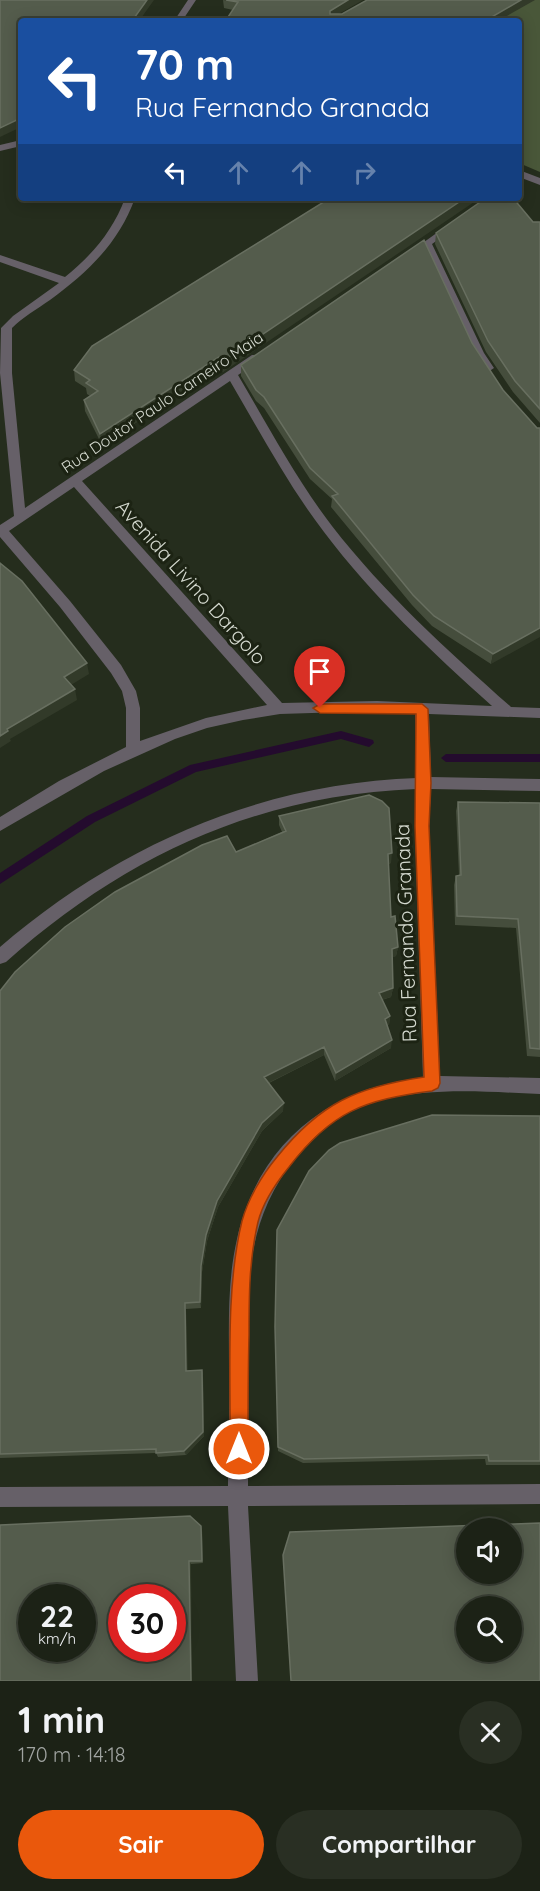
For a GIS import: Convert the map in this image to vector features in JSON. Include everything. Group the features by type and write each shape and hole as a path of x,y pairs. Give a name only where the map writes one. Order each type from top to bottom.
{"street":[{"path":"180,18 192,0"},
{"path":"184,12 191,18"},
{"path":"0,148 18,144"},
{"path":"522,175 540,182"},
{"path":"20,518 16,464 2,375 4,326 68,282 111,236 128,201"},
{"path":"398,263 464,218"},
{"path":"427,244 478,353 495,379"},
{"path":"0,258 68,282"},
{"name":"Rua Doutor Paulo Carneiro Maia","path":"1,531 262,354"},
{"path":"232,374 307,498 342,547 430,642 508,712"},
{"name":"Avenida Livino Dargolo","path":"75,481 279,709"},
{"path":"1,531 65,604 116,669 129,691 133,708 133,750"},
{"path":"0,825 44,796 133,750 205,725 279,709 422,709 540,713"},
{"name":"Rua Fernando Granada","path":"422,709 424,783 422,826 432,1083"},
{"path":"0,957 47,918 139,856 180,836 285,801 357,788 424,783 540,785"},
{"path":"247,1681 238,1495 241,1269 251,1219 265,1188 270,1178 303,1137 331,1113 364,1098 394,1089 432,1083 540,1086"},
{"path":"0,1497 540,1494"}],"green space":[{"path":"533,0 540,0 540,172 522,164 522,18 502,18"}],"building":[{"path":"0,0 147,0 134,18 18,18 18,119 0,128"},
{"path":"226,0 348,0 330,11 330,14 342,14 367,0 521,0 490,18 230,18 238,2"},
{"path":"325,201 461,201 223,361 219,357 100,434 84,400 98,391 86,383 90,380 74,370 92,346"},
{"path":"482,201 516,201 533,222 540,222 540,409 515,381 488,341 436,233"},
{"path":"424,240 472,343 503,390 537,428 540,428 540,628 493,654 434,616 413,595 332,496 338,494 310,468 241,365"},
{"path":"0,563 22,581 87,663 64,677 75,689 7,729 8,731 0,736"},
{"path":"369,795 382,801 389,808 392,853 388,854 391,917 395,916 398,947 392,949 393,988 379,993 390,1016 385,1019 392,1040 336,1073 324,1047 264,1077 284,1103 262,1123 217,1201 206,1235 201,1266 200,1302 185,1303 186,1371 202,1370 203,1432 184,1451 156,1453 156,1449 0,1454 0,991 15,972 65,927 115,892 202,845 227,836 236,852 286,831 279,816"},
{"path":"458,802 540,803 540,1049 530,1048 518,919 457,916 456,876 461,875"},
{"path":"432,1115 540,1116 540,1461 489,1461 488,1455 304,1459 278,1447 275,1327 277,1230 309,1171 329,1150 340,1143"},
{"path":"190,1516 201,1526 202,1561 189,1561 191,1681 0,1681 0,1525"},
{"path":"540,1523 540,1681 291,1681 283,1555 290,1532 456,1526 456,1584 522,1584 522,1524"}],"waterway":[{"path":"0,879 91,819 194,768 341,735 369,743"},
{"path":"446,758 540,758"}],"route":[{"path":"239,1449 241,1269 251,1219 270,1178 303,1137 331,1113 364,1098 394,1089 432,1083 422,826 424,783 422,709 320,708"}]}
